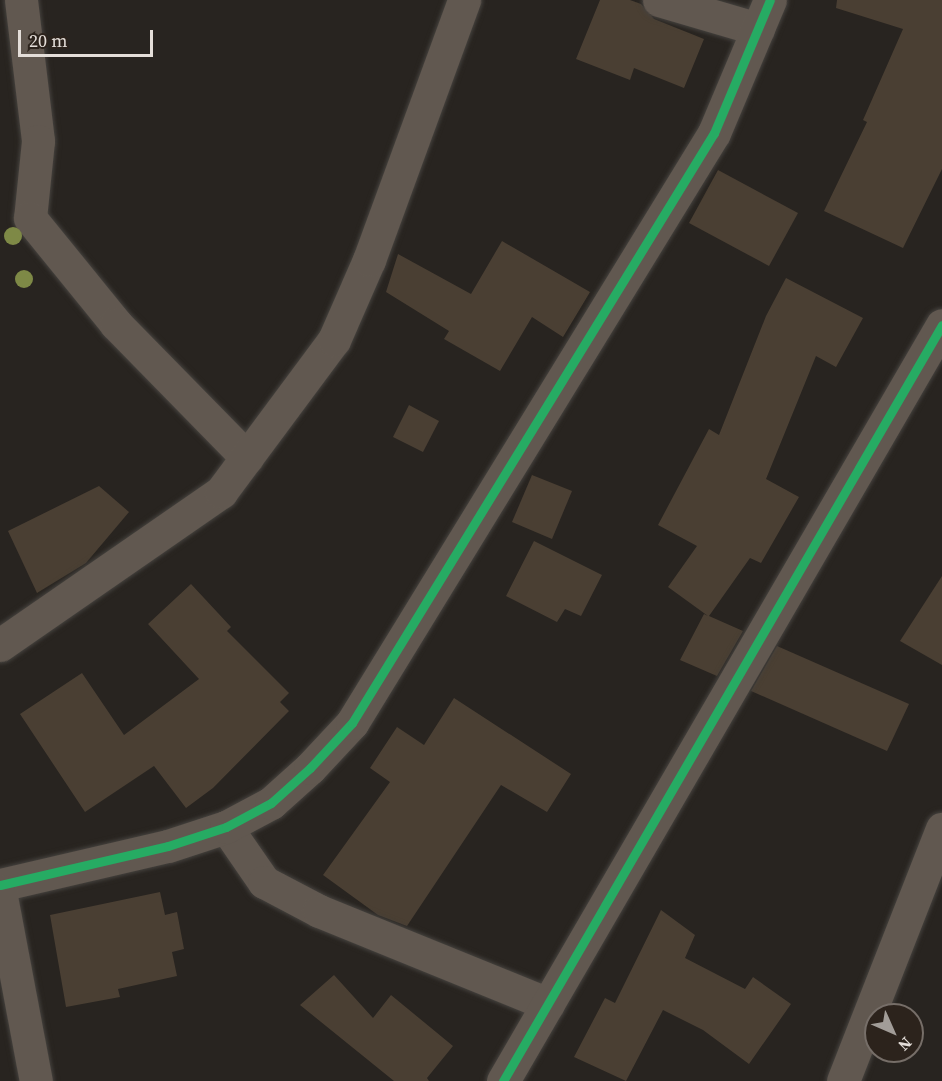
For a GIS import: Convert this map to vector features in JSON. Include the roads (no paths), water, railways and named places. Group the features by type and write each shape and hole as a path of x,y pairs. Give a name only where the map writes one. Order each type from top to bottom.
{"street":[{"path":"21,0 38,141 30,218 116,324 247,458"},
{"path":"0,645 221,492 334,340 369,260 464,0"},
{"path":"0,885 168,846 226,826 271,803 310,768 352,723 714,132 764,15 659,0"},
{"path":"502,1081 942,325"},
{"path":"226,826 264,882 319,911 548,1004"},
{"path":"843,1081 942,829"},
{"path":"0,891 36,1081"}]}
